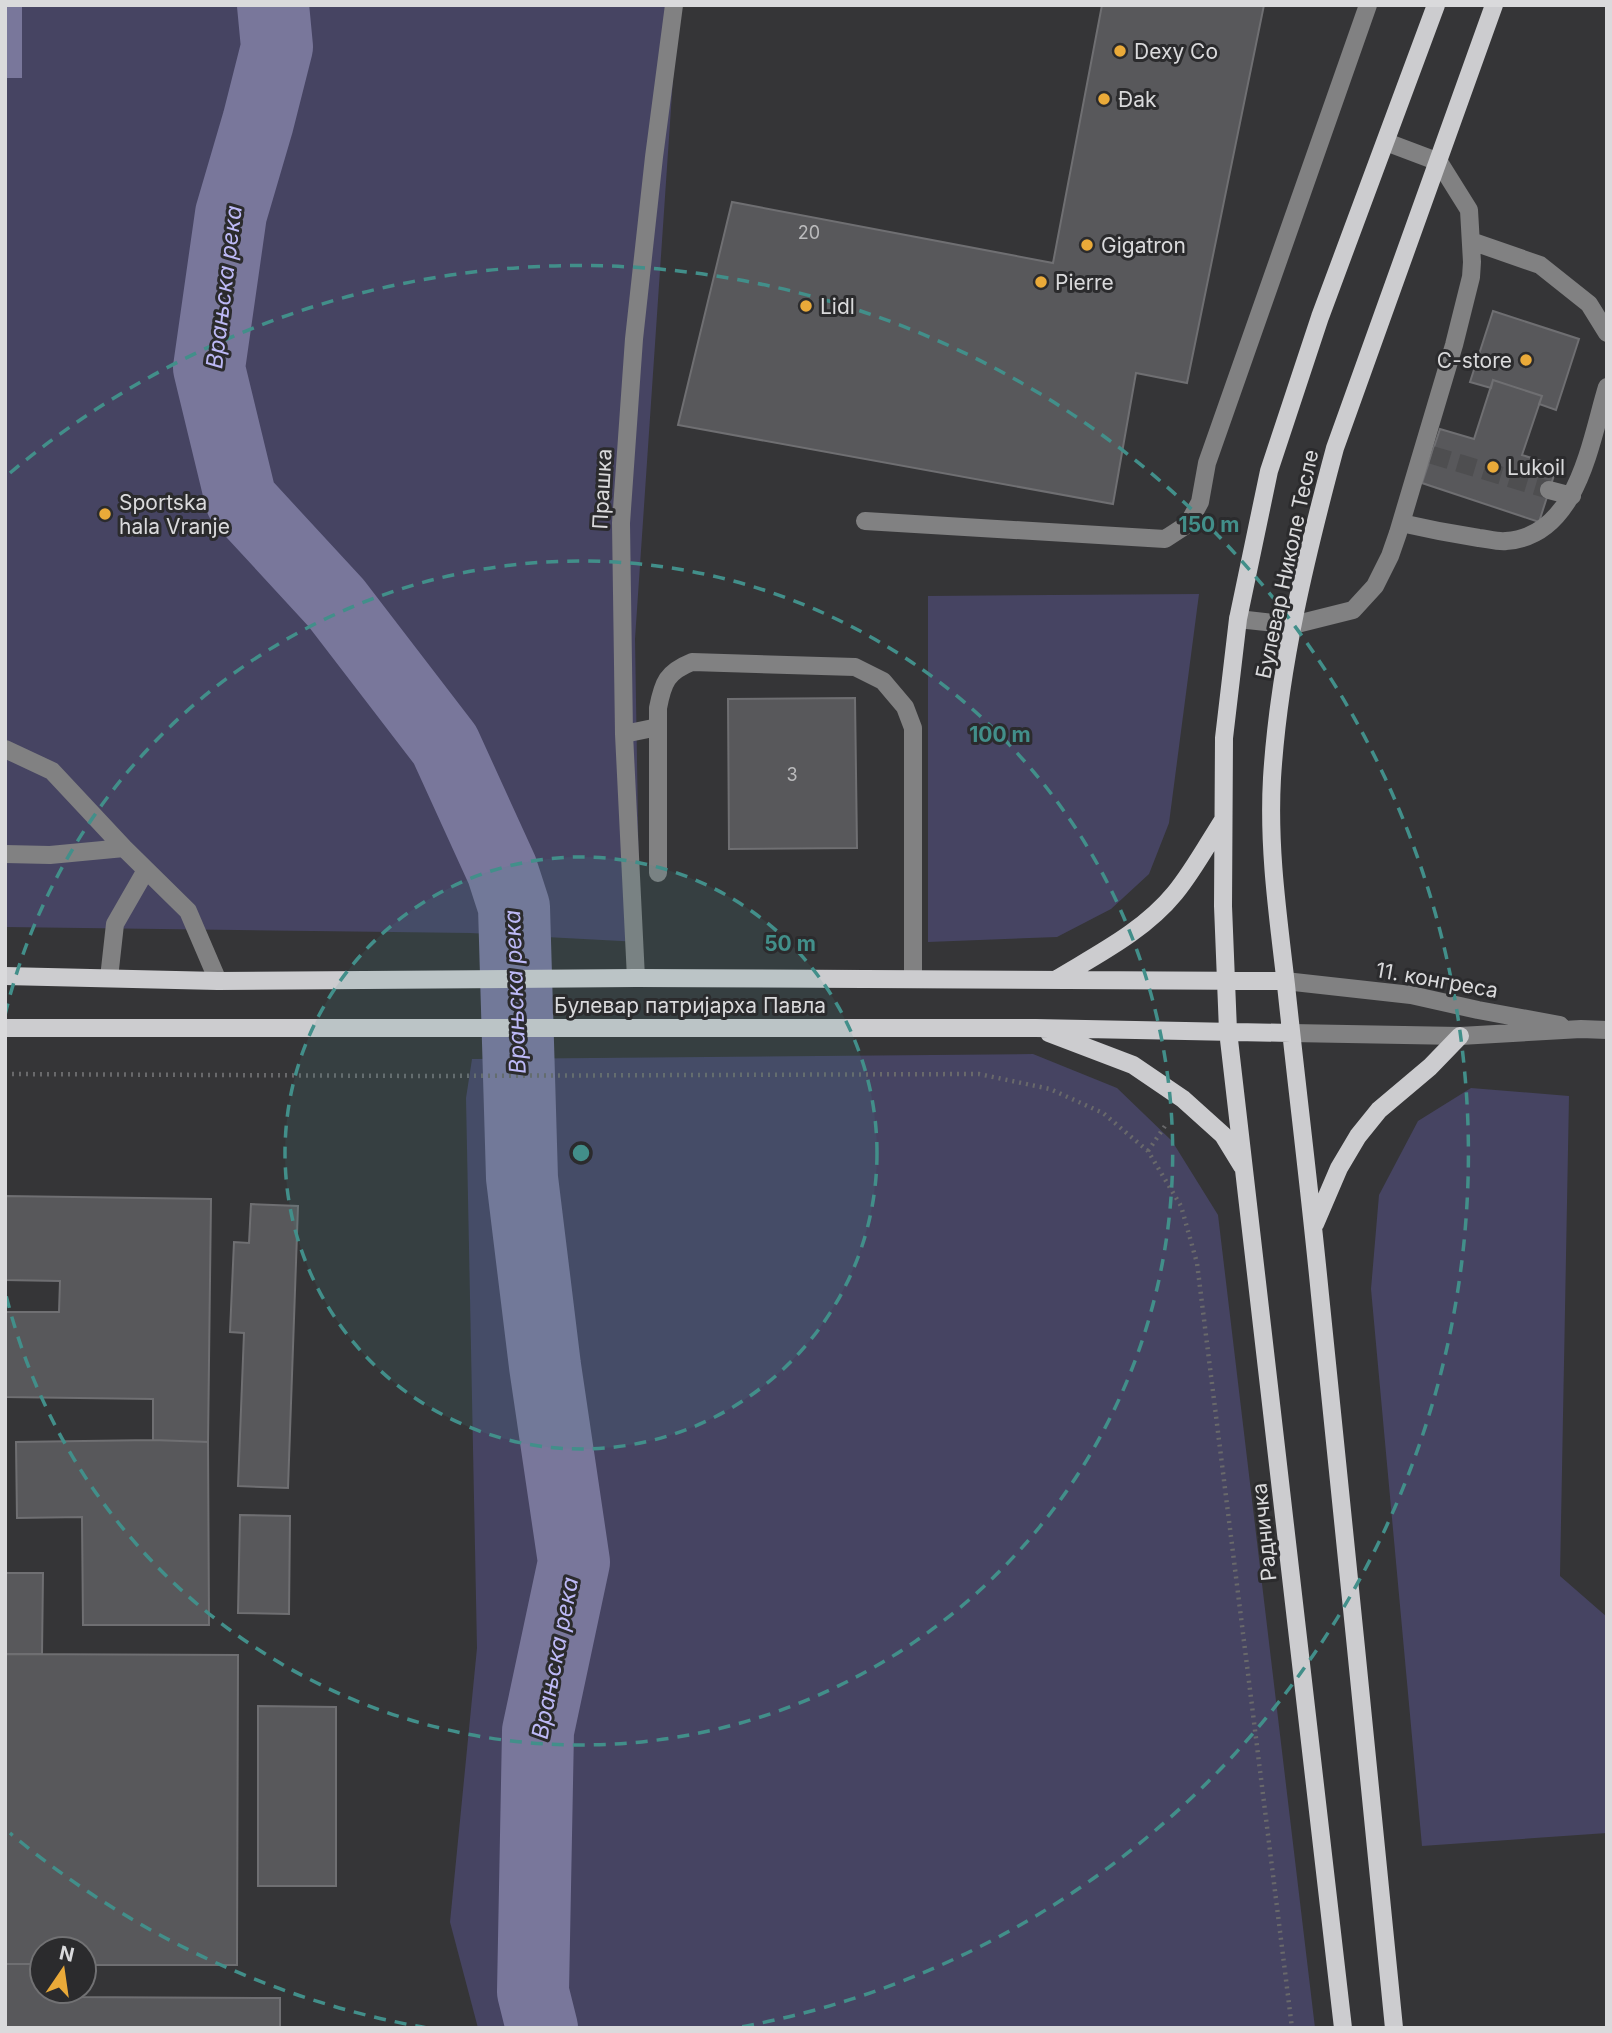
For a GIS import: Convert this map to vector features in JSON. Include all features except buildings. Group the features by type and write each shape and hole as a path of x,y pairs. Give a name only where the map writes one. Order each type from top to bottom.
{"main road":[{"name":"Булевар Николе Тесле","path":"1228,1031 1225,979 1224,738 1238,619 1269,471 1320,317 1436,5"},
{"name":"Булевар Николе Тесле","path":"1291,1032 1272,849 1272,779 1279,711 1293,625 1315,523 1335,448 1494,5"},
{"path":"1057,979 1149,920 1175,894 1223,820"},
{"name":"Булевар патријарха Павла","path":"5,976 218,981 636,978 1285,981"},
{"name":"Булевар патријарха Павла","path":"5,1028 1036,1028 1291,1032"},
{"path":"1036,1028 1133,1066 1183,1099 1223,1135 1246,1173"},
{"name":"Радничка","path":"1228,1031 1343,2028"},
{"path":"1291,1032 1394,2028"},
{"path":"1313,1227 1339,1168 1358,1136 1379,1110 1430,1067 1460,1036"}],"street":[{"name":"Прашка","path":"636,978 624,734 622,510 634,339 674,5"},
{"path":"865,521 1165,538 1188,524 1200,502 1208,463 1368,5"},
{"path":"1238,619 1293,625 1353,610 1375,586 1390,556 1427,454 1471,277 1469,210 1439,162 1386,142"},
{"path":"1471,241 1539,265 1589,304 1607,333"},
{"path":"1401,523 1448,534 1505,541 1526,537 1545,527 1560,513 1572,496 1607,387"},
{"path":"1549,490 1572,496"},
{"path":"658,873 658,708 663,685 676,668 692,662 855,667 883,681 905,706 913,728 913,979"},
{"path":"624,734 658,727"},
{"path":"5,749 51,771 188,911 218,981"},
{"path":"5,854 50,855 124,848"},
{"path":"110,978 116,925 146,870"},
{"name":"11. конгреса","path":"1285,981 1411,995 1581,1029"},
{"name":"11. конгреса","path":"1291,1032 1460,1036 1607,1030"}],"path":[{"path":"5,1074 979,1074 1050,1089 1103,1113 1148,1151 1181,1206 1197,1263 1292,2028"}],"shaded area":[{"path":"5,5 678,5 635,639 640,942 470,933 5,927"},
{"path":"1199,594 1169,823 1149,874 1111,909 1057,937 928,942 928,596"},
{"path":"1033,1054 1117,1088 1172,1141 1218,1215 1315,2028 478,2028 450,1922 477,1648 466,1098 472,1059"},
{"path":"1471,1088 1569,1096 1560,1576 1607,1617 1607,1833 1422,1846 1371,1289 1379,1195 1418,1121"}],"water":[{"path":"5,5 22,5 22,78 5,78"}],"waterway":[{"name":"Врањска река","path":"273,5 277,47 231,214 209,368 241,500 336,603 445,745 502,870 514,907 522,1178 545,1366 574,1562 538,1731 533,1992 542,2028"}],"tunnel":[{"path":"1432,455 1549,490"}],"place":[{"name":"Dexy Co","path":"1120,51"},
{"name":"Đak","path":"1104,99"},
{"name":"Gigatron","path":"1087,245"},
{"name":"Pierre","path":"1041,282"},
{"name":"Lidl","path":"806,306"},
{"name":"C-store","path":"1526,360"},
{"name":"Lukoil","path":"1493,467"},
{"name":"Sportska hala Vranje","path":"105,514"}]}
